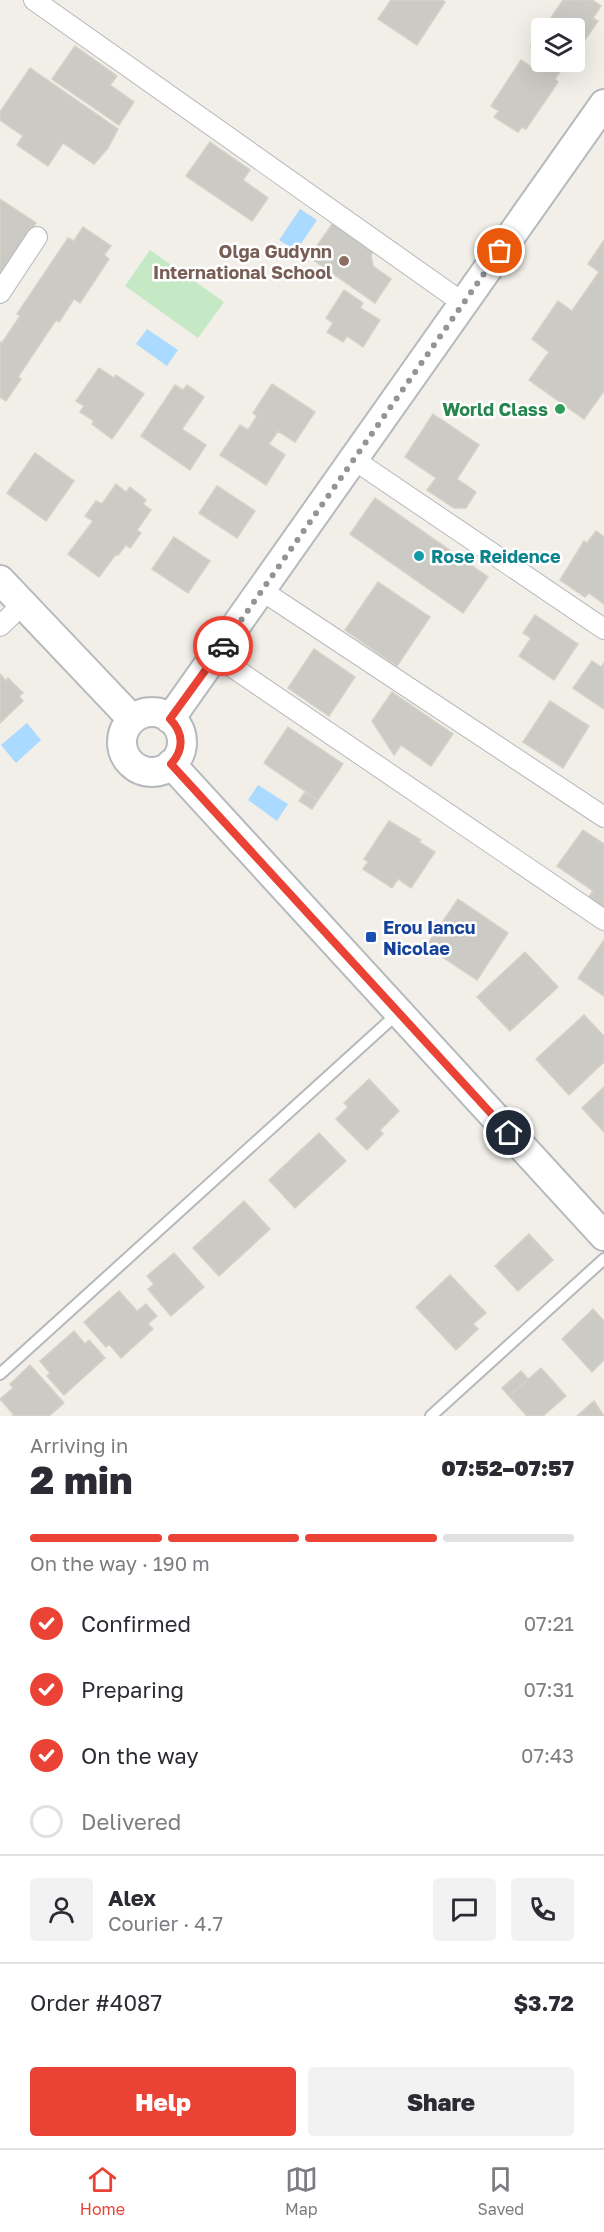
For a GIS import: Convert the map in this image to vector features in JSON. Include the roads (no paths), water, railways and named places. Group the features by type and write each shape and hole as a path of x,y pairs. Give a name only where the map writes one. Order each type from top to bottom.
{"main road":[{"path":"170,719 603,107"},
{"path":"0,580 132,720"},
{"path":"151,712 170,719 178,729 181,741 179,753 171,764 153,772 140,770 129,762 123,750 122,737 132,720 151,712"},
{"path":"171,764 604,1236"}],"street":[{"path":"34,0 463,303"},
{"path":"0,293 37,237"},
{"path":"353,459 604,629"},
{"path":"261,590 604,817"},
{"path":"0,626 22,604"},
{"path":"216,656 604,920"}],"lane":[{"path":"0,1374 397,1013"},
{"path":"431,1416 604,1259"}],"water":[{"path":"300,209 317,220 296,251 279,240"},
{"path":"147,329 178,350 167,366 136,344"},
{"path":"27,723 41,740 16,763 1,745"},
{"path":"258,785 288,804 277,821 248,800"}],"place":[{"name":"Olga Gudynn International School","path":"344,261"},
{"name":"World Class","path":"560,409"},
{"name":"Rose Reidence","path":"419,556"},
{"name":"Erou Iancu Nicolae","path":"371,937"}]}
